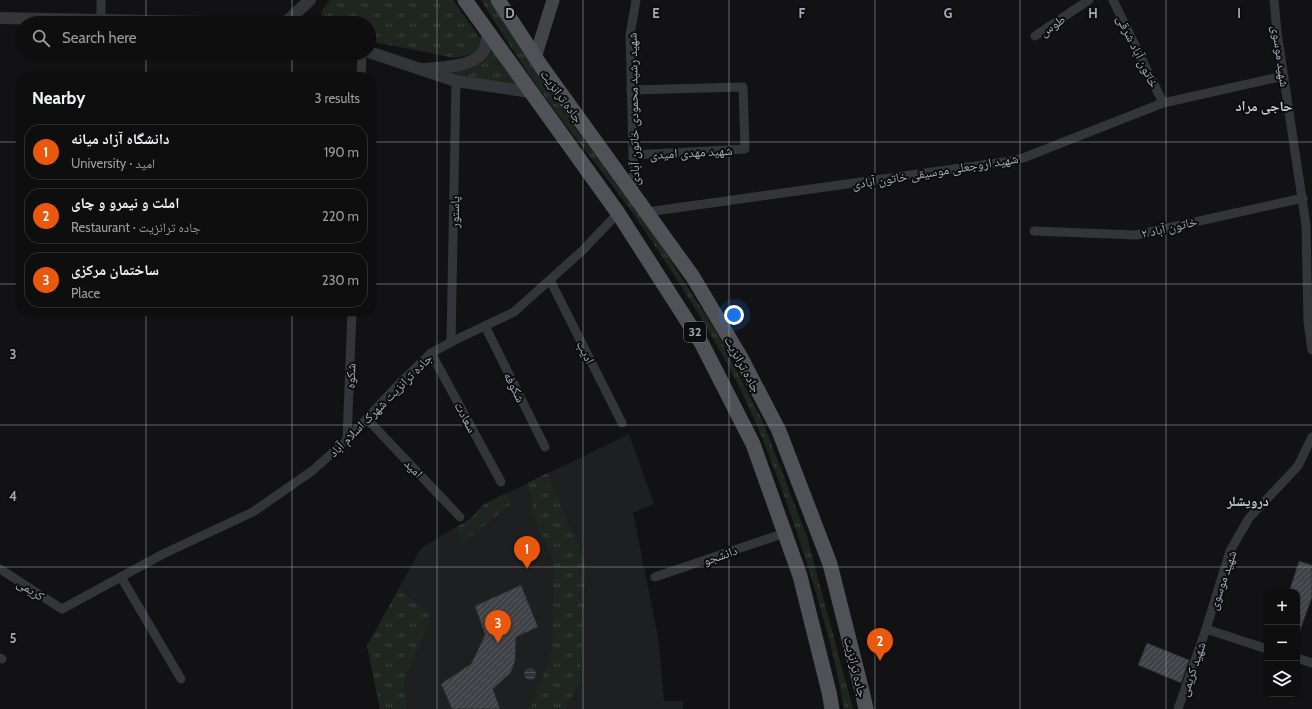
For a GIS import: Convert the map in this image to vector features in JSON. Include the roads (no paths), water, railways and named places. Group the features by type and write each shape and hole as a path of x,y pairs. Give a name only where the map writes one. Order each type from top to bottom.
{"main road":[{"name":"جاده ترانزیت","path":"465,0 618,213 702,344 753,444 785,533 800,576 832,709"},
{"name":"جاده ترانزیت","path":"498,0 536,58 693,278 740,356 779,431 830,564 866,709"},
{"path":"536,58 553,0"}],"street":[{"path":"101,0 101,16"},
{"path":"293,16 310,0"},
{"name":"شهید رشید محمودی خاتون آبادی","path":"634,195 630,35 636,0"},
{"name":"طوس","path":"1035,36 1089,0"},
{"name":"خاتون آباد شرقی","path":"1113,0 1163,103"},
{"name":"شهید موسوی","path":"1274,0 1276,32 1306,225 1308,322 1312,350"},
{"path":"0,18 16,18"},
{"path":"419,69 459,66 476,59 484,50 488,33"},
{"path":"376,54 456,82 530,92"},
{"path":"362,60 362,72"},
{"name":"شهید اروجعلی موسیقی خاتون آبادی","path":"647,212 1011,161 1023,158 1163,103 1284,76"},
{"name":"پاستور","path":"451,342 456,82"},
{"name":"شهید مهدی امیدی","path":"631,90 743,87 745,149 633,155"},
{"name":"خاتون آباد ۲","path":"1034,231 1136,235 1303,198"},
{"name":"جاده ترانزیت شهرک اسلام آباد","path":"62,610 163,554 252,512 312,471 347,440 397,386 431,353 514,312 583,250 618,213"},
{"name":"ادیب","path":"550,280 622,423"},
{"name":"شکوه","path":"347,440 352,316"},
{"name":"شکوفه","path":"485,326 545,447"},
{"name":"سعادت","path":"431,353 500,482"},
{"name":"امید","path":"367,419 460,517"},
{"name":"شهید موسوی","path":"1206,629 1230,551 1250,518 1298,466 1312,438"},
{"name":"دانشجو","path":"655,577 785,533"},
{"name":"کریمی","path":"0,569 62,610"},
{"path":"121,577 181,679"},
{"path":"1206,629 1264,647"},
{"name":"شهید کریمی","path":"1178,709 1206,629"},
{"path":"1300,659 1312,663"}],"place":[{"name":"دانشگاه آزاد میانه","path":"527,569"},
{"name":"ساختمان مرکزی","path":"498,643"},
{"name":"املت و نیمرو و چای","path":"880,661"}],"district":[{"name":"حاجی مراد","path":"1264,106"},
{"name":"درویشلر","path":"1248,501"}]}
